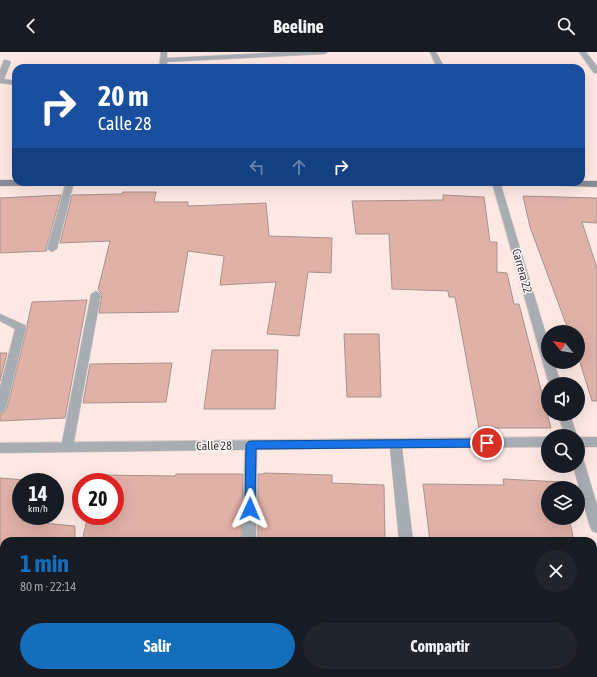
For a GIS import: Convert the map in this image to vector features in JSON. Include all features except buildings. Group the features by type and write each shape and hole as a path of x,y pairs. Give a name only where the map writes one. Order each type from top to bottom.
{"main road":[{"path":"0,183 12,183"},
{"path":"585,184 597,184"}],"street":[{"path":"164,52 163,64 325,52"},
{"path":"433,52 439,64"},
{"path":"582,52 597,71"},
{"path":"7,62 0,79 3,82 12,83"},
{"path":"52,249 69,186"},
{"name":"Carrera 22","path":"497,186 541,337"},
{"path":"67,447 96,294"},
{"path":"0,317 21,328 0,408"},
{"name":"Calle 28","path":"0,448 541,442"},
{"path":"585,442 597,442"},
{"path":"396,444 406,537"},
{"path":"249,537 251,445"},
{"path":"581,473 597,527"}],"route":[{"path":"250,509 251,445 487,443"}]}
